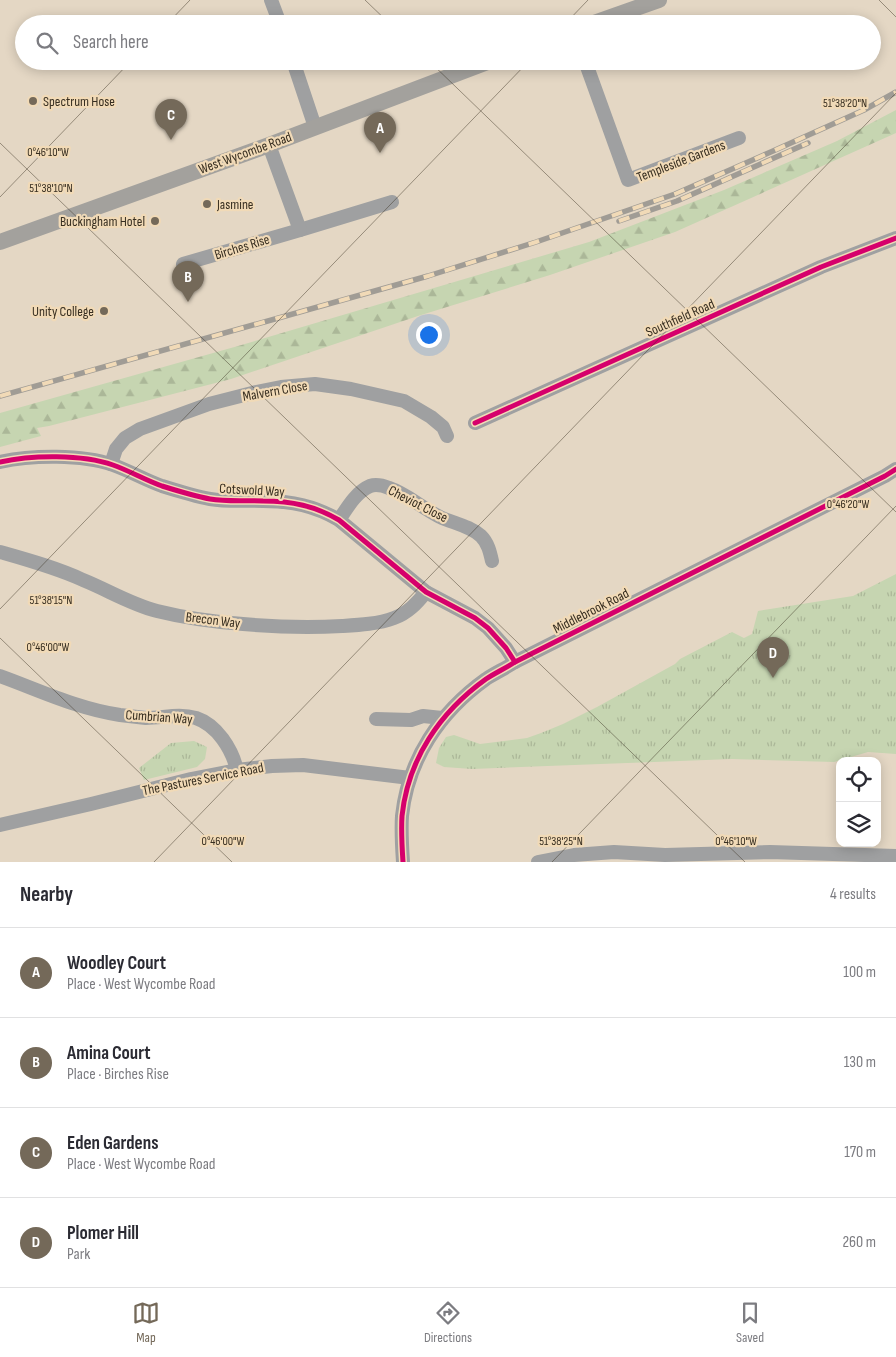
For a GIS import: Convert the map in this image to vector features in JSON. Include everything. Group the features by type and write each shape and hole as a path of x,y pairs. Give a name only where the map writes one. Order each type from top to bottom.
{"main road":[{"path":"616,15 659,0"},
{"name":"West Wycombe Road","path":"0,242 269,145 466,70"}],"street":[{"path":"272,0 277,15"},
{"path":"296,70 315,127"},
{"name":"Templeside Gardens","path":"588,70 628,180 739,138"},
{"path":"269,145 300,230"},
{"name":"Birches Rise","path":"183,264 392,202"},
{"name":"Southfield Road","path":"475,423 821,267 896,238"},
{"name":"Malvern Close","path":"111,464 116,449 125,438 140,429 209,404 281,387 315,384 351,389 404,401 431,417 443,427 447,436"},
{"name":"Cotswold Way","path":"0,462 36,457 91,460 111,464 161,486 189,494 233,501 281,501 306,505 324,511 340,520 426,592 475,618 498,638 516,662"},
{"name":"Middlebrook Road","path":"403,862 402,816 410,778 422,749 442,718 460,700 486,679 896,469"},
{"name":"Cheviot Close","path":"340,520 349,505 360,493 371,486 391,488 441,518 472,530 481,536 487,544 492,561"},
{"name":"Brecon Way","path":"0,552 82,579 135,604 157,611 224,623 312,628 366,625 394,619 406,612 426,592"},
{"name":"Cumbrian Way","path":"0,676 78,706 96,710 147,718 179,715 196,718 211,727 229,748 238,770"},
{"path":"376,719 411,720 423,716 442,718"},
{"name":"The Pastures Service Road","path":"0,825 191,779 272,766 303,765 410,778"},
{"path":"538,862 594,853 632,852 665,859 770,852 800,858 896,856"}],"green space":[{"path":"896,110 896,133 675,232 550,275 418,316 231,379 37,428 41,436 0,447 0,413 238,346 589,242 724,190 837,141"},
{"path":"896,574 896,754 868,752 851,757 836,757 836,761 834,762 732,759 472,769 444,767 436,763 439,748 446,737 454,735 480,744 527,738 541,733 597,707 675,664 680,659 732,632 744,638 752,634 758,611 853,596"},
{"path":"194,741 207,747 205,759 197,767 144,780 139,768 171,743"}],"railway":[{"path":"0,396 428,276 536,242 675,194 864,110 896,92"},
{"path":"619,221 677,201 808,143"}],"cycle path":[{"path":"475,423 821,267 896,238"},
{"path":"0,462 41,457 72,457 101,461 162,486 204,498 284,502 303,505 321,511 339,520 426,592 475,618 488,628 506,648 515,662"},
{"path":"403,862 402,816 405,795 411,775 429,739 454,706 469,692 486,679 515,662 896,469"}],"place":[{"name":"Spectrum Hose","path":"33,101"},
{"name":"Eden Gardens","path":"171,140"},
{"name":"Woodley Court","path":"380,153"},
{"name":"Jasmine","path":"207,204"},
{"name":"Buckingham Hotel","path":"155,221"},
{"name":"Amina Court","path":"188,302"},
{"name":"Unity College","path":"104,311"},
{"name":"Plomer Hill","path":"773,678"}]}
